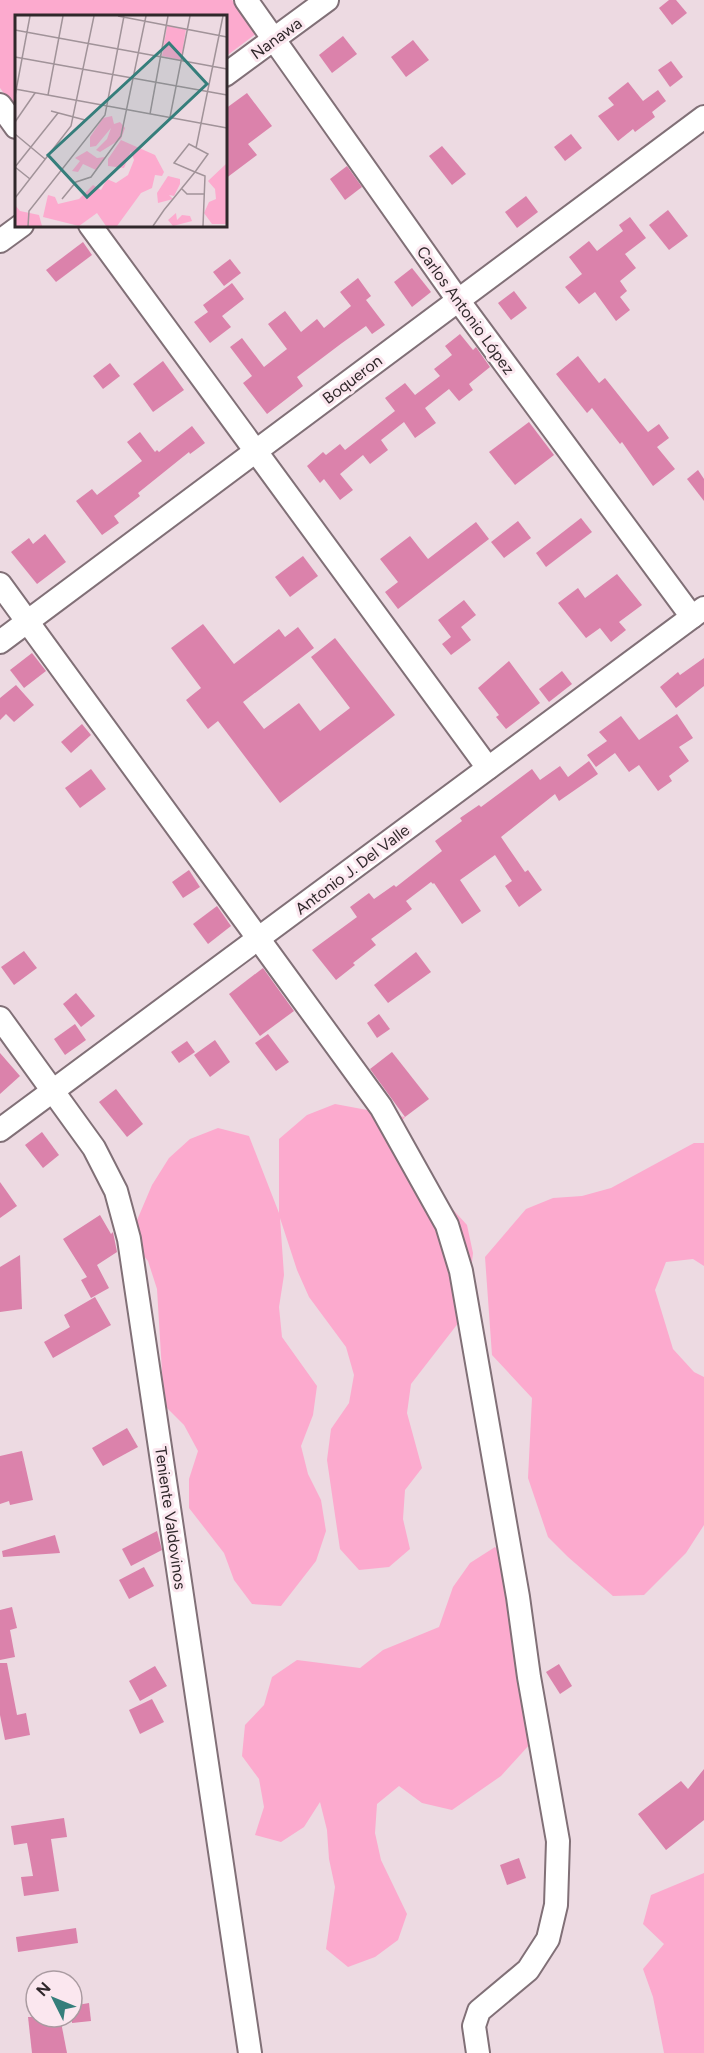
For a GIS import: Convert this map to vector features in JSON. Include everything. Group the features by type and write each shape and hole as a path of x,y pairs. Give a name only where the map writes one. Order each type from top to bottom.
{"street":[{"name":"Carlos Antonio López","path":"246,0 458,300 698,612"},
{"name":"Nanawa","path":"226,74 327,0"},
{"path":"0,105 15,126"},
{"name":"Boqueron","path":"0,642 704,117"},
{"path":"0,241 21,226"},
{"path":"91,226 488,768"},
{"path":"0,584 381,1107 447,1225 461,1271 558,1841 556,1905 548,1939 528,1970 479,2011 474,2026 478,2053"},
{"name":"Antonio J. Del Valle","path":"0,1130 698,612"},
{"name":"Teniente Valdovinos","path":"0,1018 94,1148 116,1191 129,1239 250,2053"}],"shaded area":[{"path":"0,0 232,0 257,33 226,56 226,15 15,15 15,109 0,88"},
{"path":"335,1104 405,1117 398,1127 425,1179 467,1225 473,1253 466,1313 411,1384 407,1413 422,1468 405,1490 403,1519 410,1549 389,1567 359,1570 340,1549 327,1460 331,1429 349,1403 354,1375 346,1347 309,1297 297,1270 280,1218 284,1275 279,1307 282,1337 317,1386 313,1415 301,1446 308,1474 321,1500 326,1531 316,1561 281,1606 252,1604 234,1580 224,1553 189,1508 189,1479 198,1451 184,1425 164,1405 157,1289 148,1261 129,1239 152,1185 169,1158 190,1139 218,1128 249,1136 279,1213 279,1139 307,1115"},
{"path":"694,1143 704,1143 704,1266 693,1259 666,1262 655,1290 673,1349 694,1372 704,1377 704,1525 686,1553 644,1595 613,1596 548,1537 528,1478 532,1398 492,1355 485,1257 526,1209 553,1198 582,1196 611,1188"},
{"path":"495,1547 516,1567 516,1679 531,1705 541,1732 501,1776 452,1810 422,1803 399,1786 377,1804 375,1833 381,1860 407,1914 398,1940 375,1957 348,1967 326,1949 335,1887 329,1859 327,1830 320,1802 304,1827 281,1842 255,1835 264,1807 259,1779 242,1756 245,1725 264,1705 272,1677 297,1660 360,1668 383,1650 439,1627 453,1587 470,1563"},
{"path":"704,1873 704,2053 664,2053 653,1997 643,1969 664,1944 643,1924 651,1895"}],"building":[{"path":"669,0 676,0 687,13 672,25 659,8"},
{"path":"343,36 357,54 332,73 319,55"},
{"path":"413,40 429,60 406,77 391,57"},
{"path":"671,61 683,77 670,87 658,70"},
{"path":"628,82 643,101 658,90 666,101 652,112 655,117 635,132 633,129 618,141 598,116 614,105 608,98"},
{"path":"247,93 272,126 248,144 257,155 226,178 226,108"},
{"path":"571,134 582,148 565,161 554,147"},
{"path":"442,146 466,174 452,185 429,156"},
{"path":"347,166 362,187 345,200 330,179"},
{"path":"526,196 538,212 517,228 505,212"},
{"path":"668,210 688,236 669,250 649,225"},
{"path":"630,217 646,238 625,254 636,268 620,281 627,291 620,297 630,310 616,321 595,292 579,304 565,287 582,274 569,257 589,241 597,251 623,231 619,225"},
{"path":"83,242 92,255 56,282 46,270"},
{"path":"230,259 241,273 224,286 213,272"},
{"path":"412,268 431,292 412,307 394,282"},
{"path":"358,278 371,296 366,300 385,325 372,334 366,326 342,343 297,377 303,386 267,414 243,383 252,376 230,347 242,338 264,367 287,349 268,324 285,311 301,332 317,319 324,328 351,306 340,292"},
{"path":"232,283 244,299 222,316 231,327 210,343 194,322 208,312 203,305"},
{"path":"514,291 527,308 511,320 498,303"},
{"path":"460,334 473,350 476,347 490,367 469,384 473,390 459,401 449,389 425,408 436,423 415,438 404,422 381,440 388,450 370,464 363,455 340,474 353,490 340,500 324,479 320,483 307,466 323,452 326,455 340,444 345,450 395,411 385,398 405,383 415,395 440,376 434,369 452,355 445,346"},
{"path":"578,356 599,383 605,378 648,432 659,424 669,438 657,447 675,469 653,486 622,442 620,444 592,408 587,413 556,374"},
{"path":"163,361 184,390 153,412 133,384"},
{"path":"110,363 120,376 103,389 93,376"},
{"path":"529,422 554,455 515,485 489,452"},
{"path":"192,426 205,443 190,454 189,452 138,493 140,496 114,516 119,523 102,535 76,501 92,489 97,495 142,461 127,442 140,432 155,452 157,450 159,452"},
{"path":"698,470 704,479 704,501 687,479"},
{"path":"581,518 592,532 546,567 536,553"},
{"path":"518,521 531,538 504,558 491,542"},
{"path":"476,522 489,539 398,609 385,592 398,582 380,559 410,536 428,559"},
{"path":"45,534 66,562 37,584 11,552 29,538 33,544"},
{"path":"303,556 318,576 290,597 275,577"},
{"path":"617,574 642,605 619,622 626,630 611,642 600,628 586,638 558,603 578,588 585,598"},
{"path":"464,600 476,615 461,627 471,640 451,655 442,644 451,637 438,620"},
{"path":"203,624 234,664 279,629 285,637 298,627 314,648 243,702 264,729 299,703 320,731 350,708 311,657 335,638 395,715 280,803 218,721 208,729 186,700 201,688 171,648"},
{"path":"32,653 46,671 24,688 10,670"},
{"path":"704,658 704,686 676,708 660,687 678,672 680,675"},
{"path":"509,661 540,703 506,729 496,717 499,715 478,688"},
{"path":"562,671 572,684 549,702 539,689"},
{"path":"16,685 34,705 14,722 6,714 0,720 0,698"},
{"path":"677,714 693,738 679,747 689,761 669,776 672,781 658,791 639,765 629,772 615,753 596,767 587,755 607,741 599,732 621,716 639,740"},
{"path":"82,724 91,735 71,753 61,742"},
{"path":"589,761 598,774 559,801 555,794 501,837 525,872 528,870 542,890 519,907 505,886 512,881 495,855 460,880 481,911 462,924 434,883 431,882 406,901 412,909 371,939 376,945 336,980 312,950 357,917 350,907 369,893 374,899 394,885 396,887 442,851 435,841 462,821 460,818 479,805 481,807 532,769 540,780 560,766 568,777"},
{"path":"91,769 106,789 80,808 65,788"},
{"path":"189,870 200,887 183,898 172,882"},
{"path":"217,906 231,926 208,944 193,924"},
{"path":"24,951 37,968 14,985 1,967"},
{"path":"416,952 431,972 388,1003 374,985"},
{"path":"263,968 294,1011 260,1036 229,994"},
{"path":"76,993 95,1016 81,1027 63,1004"},
{"path":"379,1014 390,1029 377,1038 367,1023"},
{"path":"75,1024 86,1040 65,1055 54,1039"},
{"path":"268,1034 289,1062 276,1071 255,1043"},
{"path":"215,1040 230,1062 210,1077 194,1055"},
{"path":"187,1041 195,1052 179,1063 171,1052"},
{"path":"392,1052 429,1099 405,1117 370,1069"},
{"path":"0,1053 20,1076 0,1094"},
{"path":"116,1089 143,1124 127,1137 99,1102"},
{"path":"42,1132 59,1155 43,1168 25,1145"},
{"path":"0,1182 17,1206 0,1218"},
{"path":"100,1215 111,1234 113,1232 117,1252 97,1265 109,1288 91,1298 81,1280 87,1277 63,1239"},
{"path":"20,1255 22,1309 0,1312 0,1267"},
{"path":"95,1297 111,1325 53,1358 44,1342 70,1327 64,1315"},
{"path":"127,1428 138,1447 103,1466 92,1448"},
{"path":"22,1451 33,1500 10,1505 9,1501 0,1504 0,1456"},
{"path":"157,1531 162,1550 131,1566 122,1549"},
{"path":"55,1535 60,1553 3,1557 2,1551"},
{"path":"144,1567 154,1586 129,1599 119,1580"},
{"path":"12,1607 17,1628 10,1630 15,1657 0,1660 0,1610"},
{"path":"0,1663 7,1663 17,1715 26,1713 30,1735 5,1740 0,1715"},
{"path":"559,1664 572,1686 560,1694 546,1672"},
{"path":"155,1666 167,1686 140,1701 129,1681"},
{"path":"152,1699 164,1722 140,1734 129,1710"},
{"path":"704,1769 704,1820 666,1850 638,1814 681,1781 688,1789"},
{"path":"64,1818 67,1837 51,1839 59,1891 24,1896 21,1877 33,1876 27,1843 14,1845 11,1826"},
{"path":"519,1858 526,1878 507,1885 500,1865"},
{"path":"76,1928 78,1943 18,1952 16,1937"},
{"path":"89,2003 91,2021 84,2022 84,2004"},
{"path":"29,2029 62,2029 67,2053 32,2053"}]}
